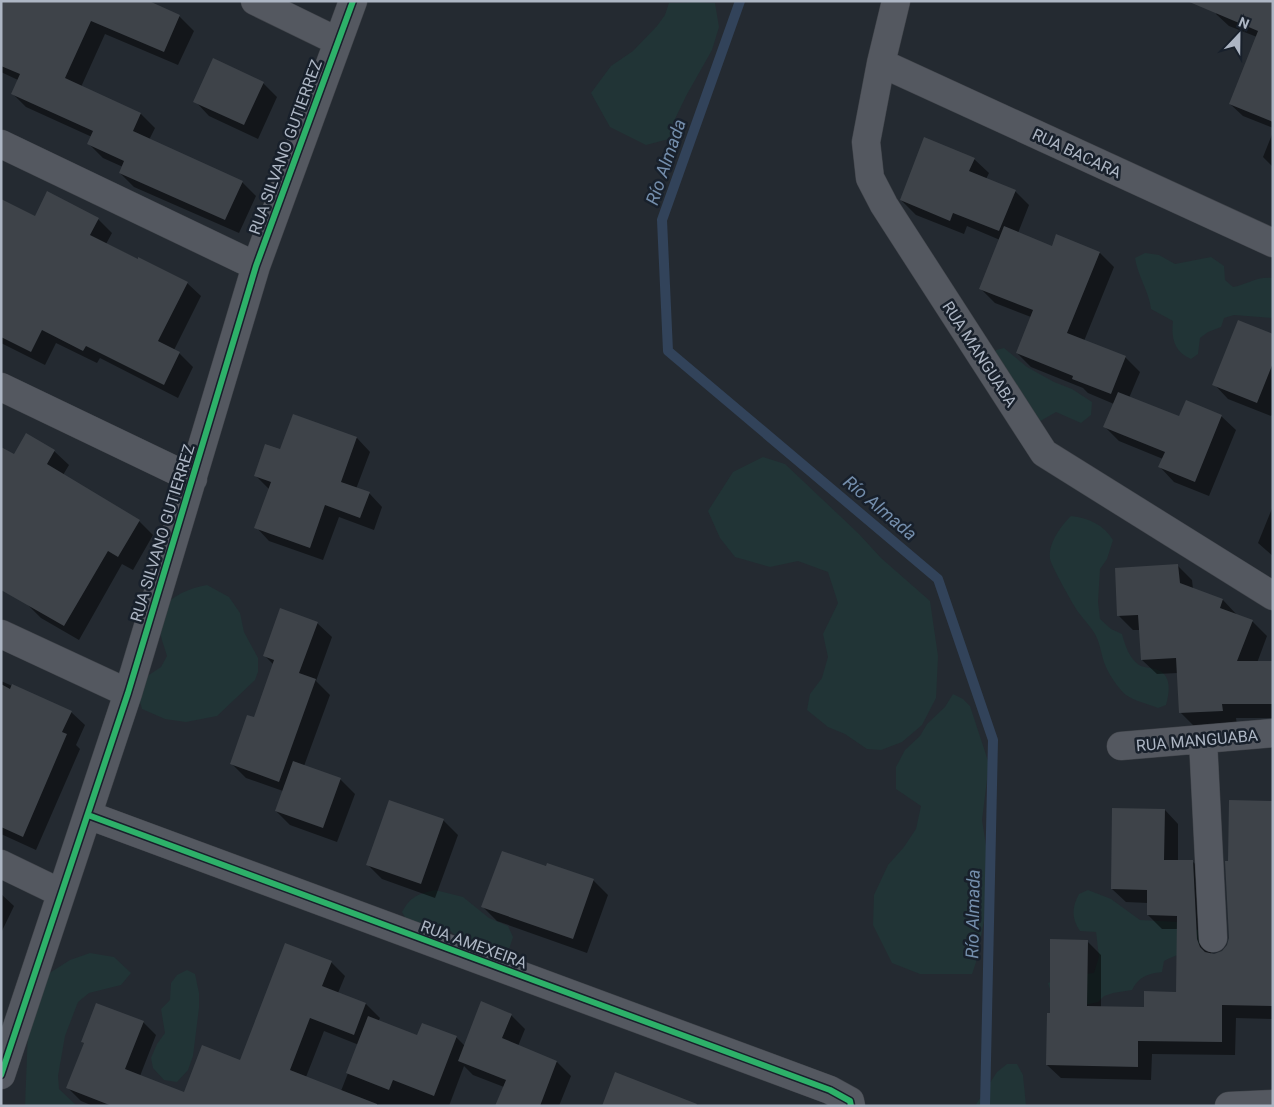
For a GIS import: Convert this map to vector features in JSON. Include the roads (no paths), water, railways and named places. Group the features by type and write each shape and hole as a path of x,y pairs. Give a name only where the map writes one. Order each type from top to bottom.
{"street":[{"path":"255,1 337,42"},
{"name":"RUA SILVANO GUTIERREZ","path":"1,1075 128,693 256,266 353,1"},
{"name":"RUA MANGUABA","path":"896,1 881,63 866,142 870,178 884,206 1044,453 1273,596"},
{"name":"RUA BACARA","path":"881,63 1273,243"},
{"path":"1,144 256,266"},
{"path":"1,387 192,479"},
{"path":"1,634 128,693"},
{"name":"RUA MANGUABA","path":"1121,746 1273,733"},
{"path":"1203,740 1213,938"},
{"name":"RUA AMEXEIRA","path":"88,816 830,1090 851,1103"},
{"path":"1,864 61,893"},
{"path":"1229,1106 1273,1104"}],"waterway":[{"name":"Río Almada","path":"740,1 662,220 668,351 938,579 993,740 985,1106"}]}
